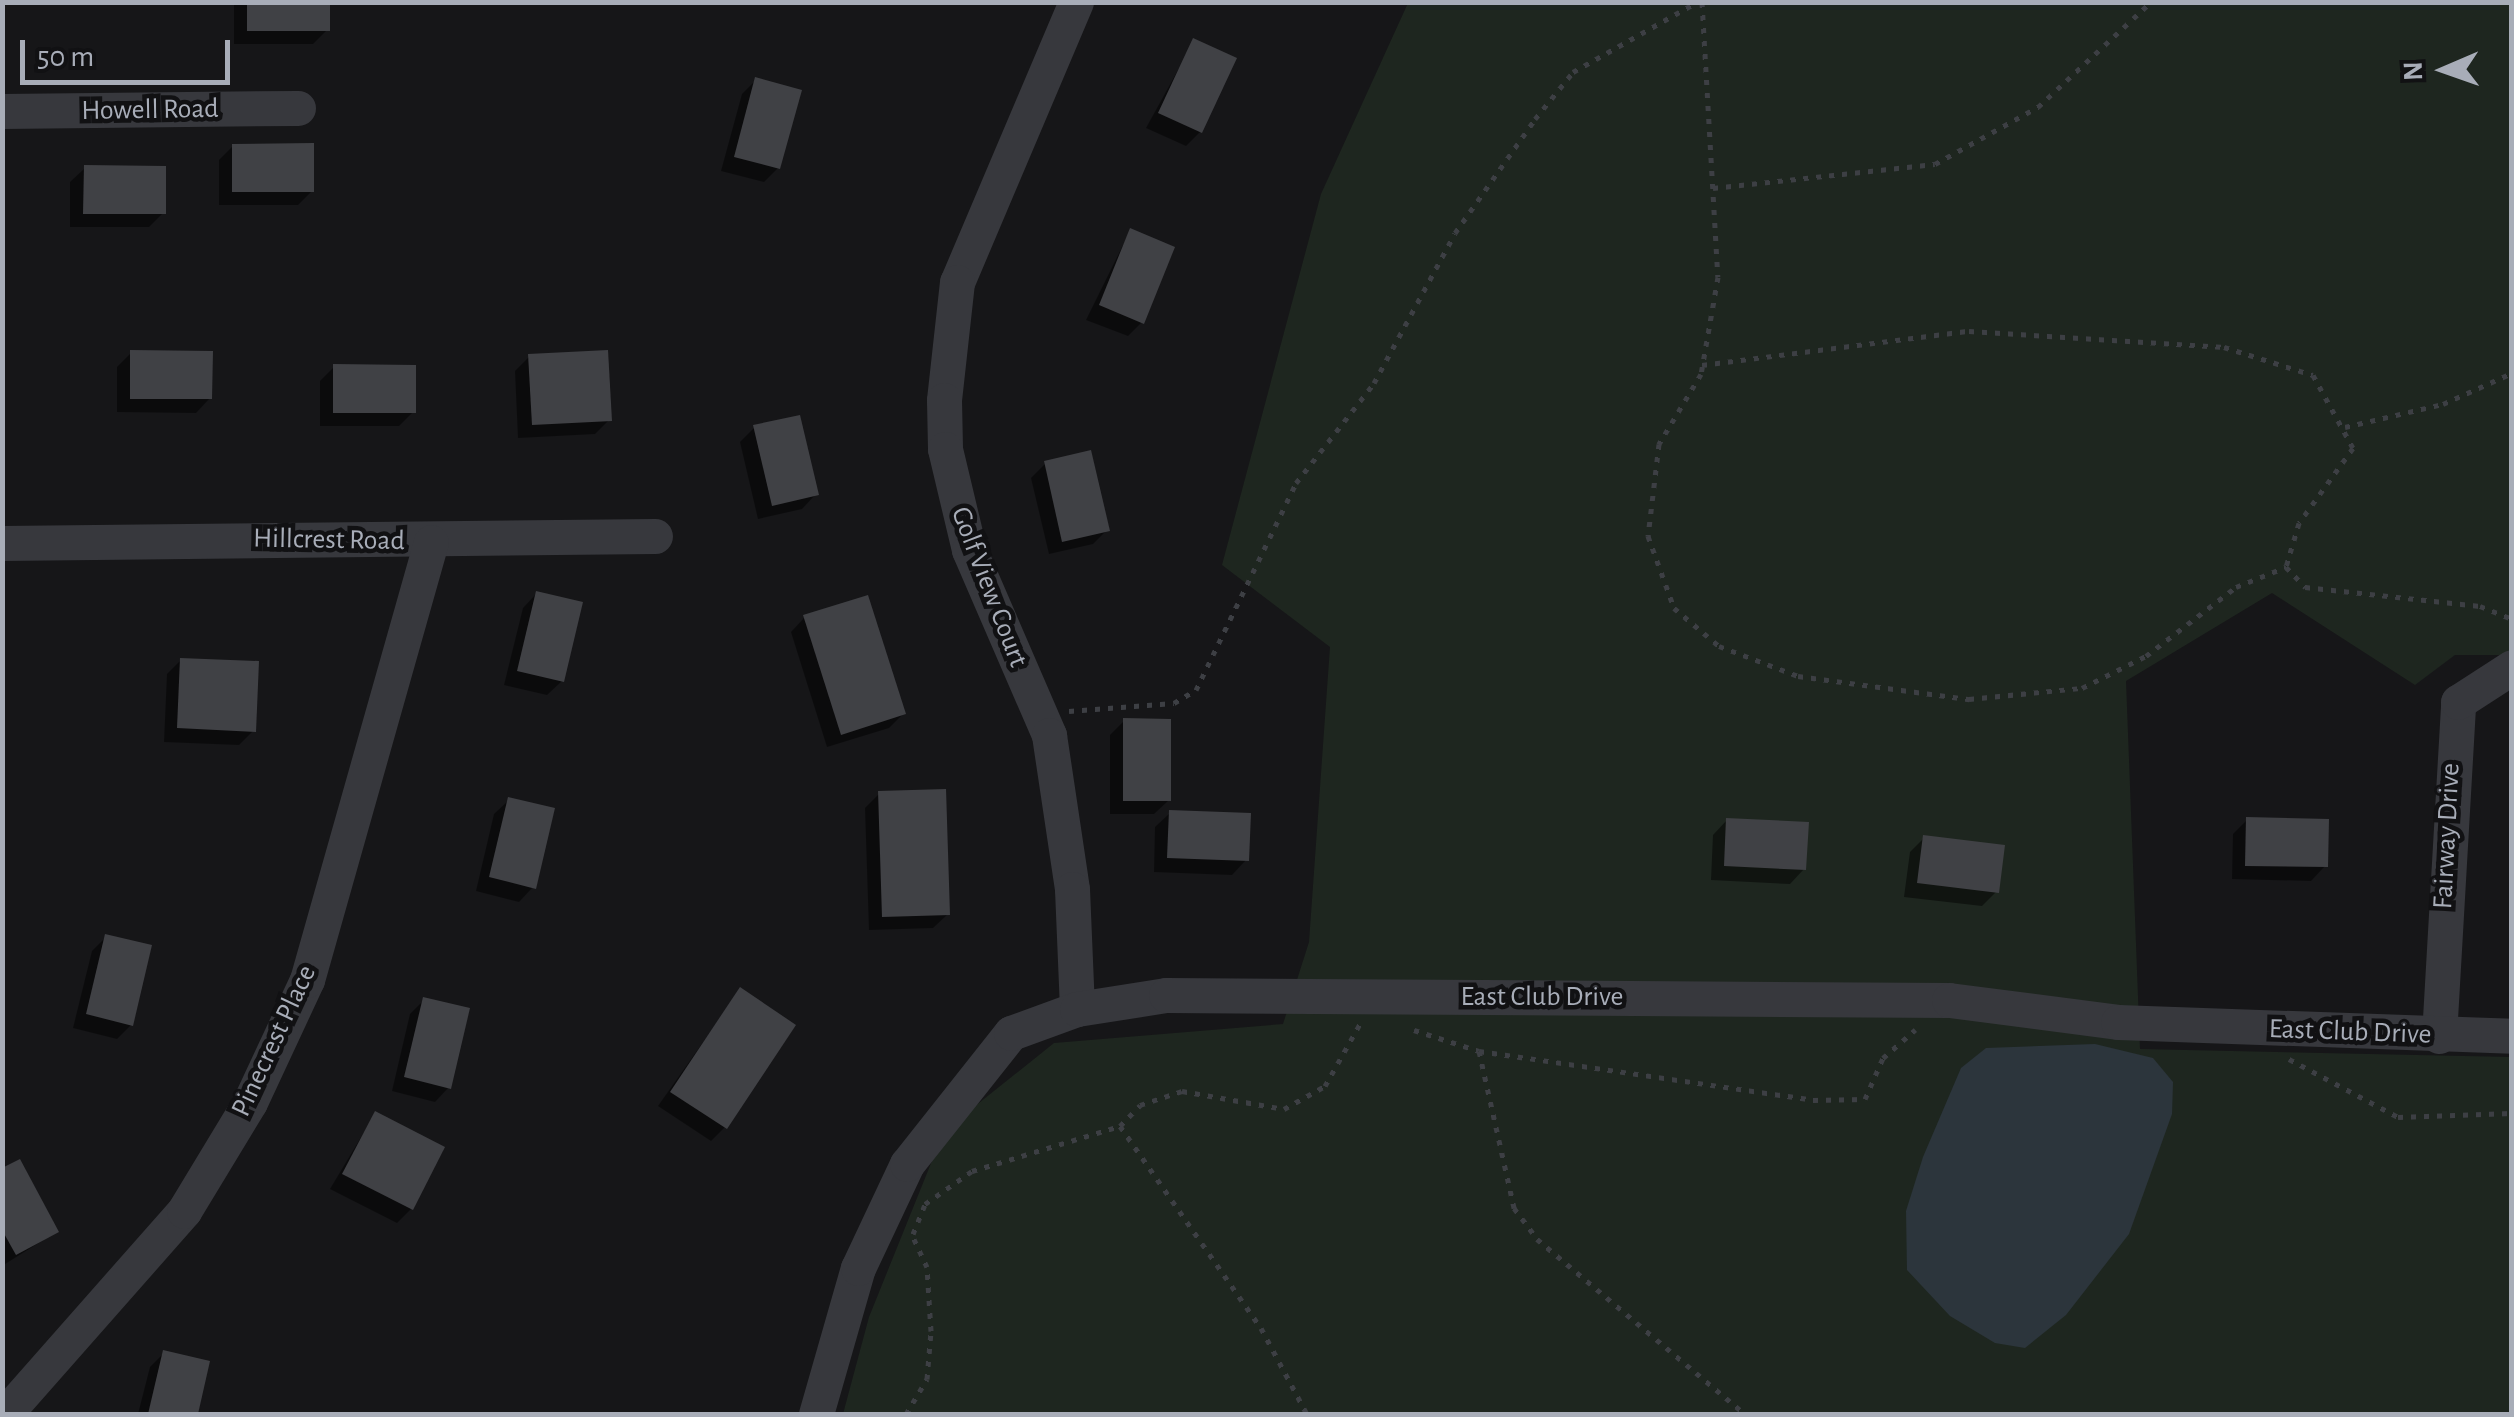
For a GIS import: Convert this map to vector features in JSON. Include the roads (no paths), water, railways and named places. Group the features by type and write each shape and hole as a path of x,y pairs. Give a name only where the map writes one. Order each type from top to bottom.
{"street":[{"name":"Golf View Court","path":"1076,2 957,282 944,400 955,504 1038,713 1072,890 1077,1009"},
{"name":"Howell Road","path":"2,112 298,108"},
{"name":"Hillcrest Road","path":"2,543 431,542 655,536"},
{"name":"Pinecrest Place","path":"4,1414 184,1211 250,1102 307,980 431,542"},
{"name":"Fairway Drive","path":"2439,1036 2458,702 2512,667"},
{"name":"East Club Drive","path":"816,1414 858,1268 888,1204 954,1097 1012,1033 1077,1009 1166,995 1950,1000 2241,1027 2512,1036"}]}
